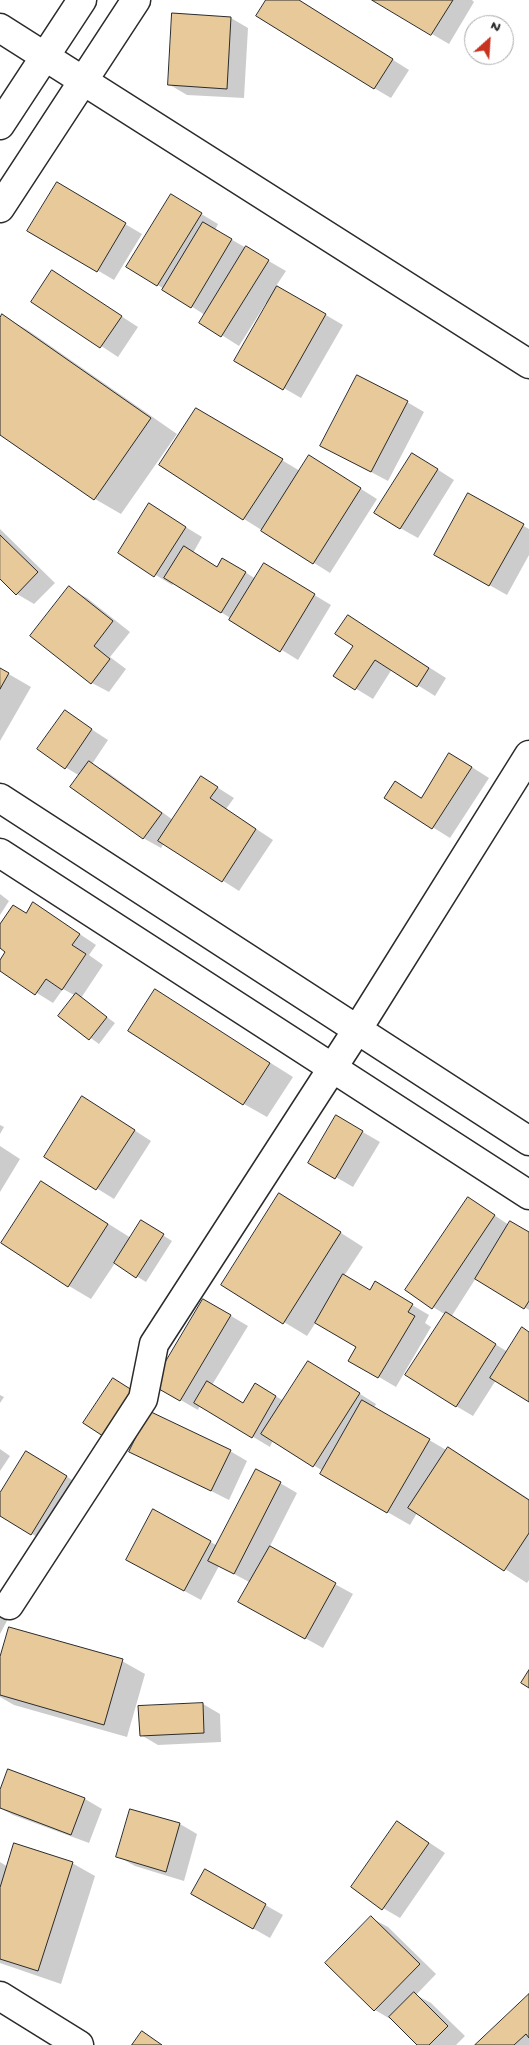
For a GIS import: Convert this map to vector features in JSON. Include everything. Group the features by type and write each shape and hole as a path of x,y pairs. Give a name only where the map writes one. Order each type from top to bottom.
{"street":[{"path":"0,125 82,0"},
{"path":"0,208 136,0"},
{"path":"0,28 529,364"},
{"path":"9,1605 143,1399 154,1344 357,1030 529,755"},
{"path":"0,798 529,1141"},
{"path":"0,853 529,1195"},
{"path":"0,1996 79,2045"}],"building":[{"path":"266,0 299,0 393,59 374,89 256,16"},
{"path":"372,0 453,0 431,35"},
{"path":"172,13 231,17 227,89 168,85"},
{"path":"57,182 126,223 97,272 27,231"},
{"path":"171,194 202,213 157,286 126,267"},
{"path":"203,222 232,239 191,308 162,290"},
{"path":"246,246 269,260 221,337 199,323"},
{"path":"52,270 122,316 100,348 31,302"},
{"path":"277,286 326,314 283,390 234,361"},
{"path":"2,314 151,418 94,500 0,435 0,318"},
{"path":"357,375 408,401 371,472 320,446"},
{"path":"196,408 283,459 243,520 159,465"},
{"path":"412,453 438,469 400,529 374,513"},
{"path":"309,455 361,488 313,564 261,531"},
{"path":"468,493 524,524 489,586 434,555"},
{"path":"149,503 186,527 154,577 118,553"},
{"path":"0,535 38,572 16,595 0,579"},
{"path":"184,546 217,567 222,558 246,572 221,613 164,578"},
{"path":"264,563 315,594 280,652 229,620"},
{"path":"69,586 113,621 94,646 110,659 91,684 30,636"},
{"path":"348,615 429,668 417,687 375,660 355,690 333,676 353,646 335,634"},
{"path":"0,668 9,673 0,689"},
{"path":"65,710 92,729 65,769 37,749"},
{"path":"449,753 472,767 432,829 384,798 395,781 421,798"},
{"path":"89,761 162,813 143,839 70,787"},
{"path":"201,776 218,787 210,798 256,829 222,882 158,841"},
{"path":"33,902 80,934 72,945 86,954 62,990 46,979 35,995 0,971 0,960 5,952 0,948 0,924 13,905 26,913"},
{"path":"155,989 270,1063 243,1105 128,1031"},
{"path":"76,993 107,1017 89,1040 58,1016"},
{"path":"82,1096 135,1130 96,1190 44,1157"},
{"path":"336,1115 363,1131 335,1179 308,1163"},
{"path":"41,1181 108,1224 68,1287 1,1243"},
{"path":"279,1193 341,1232 283,1324 221,1285"},
{"path":"468,1197 495,1215 432,1309 405,1290"},
{"path":"141,1220 164,1234 136,1278 114,1263"},
{"path":"510,1221 529,1232 529,1301 524,1309 475,1279"},
{"path":"343,1274 370,1290 375,1281 413,1304 408,1312 415,1316 378,1378 348,1361 356,1347 315,1323"},
{"path":"203,1299 231,1315 180,1401 152,1385"},
{"path":"446,1312 496,1344 456,1407 405,1375"},
{"path":"522,1327 529,1332 529,1402 490,1378"},
{"path":"308,1361 360,1393 313,1467 261,1434"},
{"path":"113,1378 135,1392 106,1438 83,1423"},
{"path":"207,1381 243,1403 255,1383 276,1396 252,1438 194,1403"},
{"path":"362,1400 430,1439 387,1513 320,1474"},
{"path":"149,1411 231,1450 211,1491 129,1452"},
{"path":"448,1447 529,1500 529,1533 504,1571 408,1508"},
{"path":"26,1451 67,1476 31,1535 0,1516 0,1493"},
{"path":"256,1469 281,1482 234,1574 208,1561"},
{"path":"153,1509 211,1541 184,1591 126,1560"},
{"path":"270,1546 336,1583 305,1639 238,1602"},
{"path":"9,1627 123,1659 104,1725 0,1695 0,1657"},
{"path":"529,1670 529,1688 521,1683"},
{"path":"203,1703 204,1733 140,1736 138,1706"},
{"path":"8,1769 85,1798 71,1835 0,1808 0,1790"},
{"path":"130,1809 180,1823 166,1872 116,1857"},
{"path":"397,1821 429,1843 382,1910 351,1887"},
{"path":"14,1843 73,1862 38,1971 0,1959 0,1888"},
{"path":"205,1869 266,1904 253,1929 191,1894"},
{"path":"371,1916 420,1964 374,2011 325,1963"},
{"path":"414,1992 448,2026 429,2045 417,2045 389,2017"},
{"path":"529,1994 529,2038 526,2034 514,2045 475,2045"},
{"path":"142,2031 162,2045 132,2045"}]}
